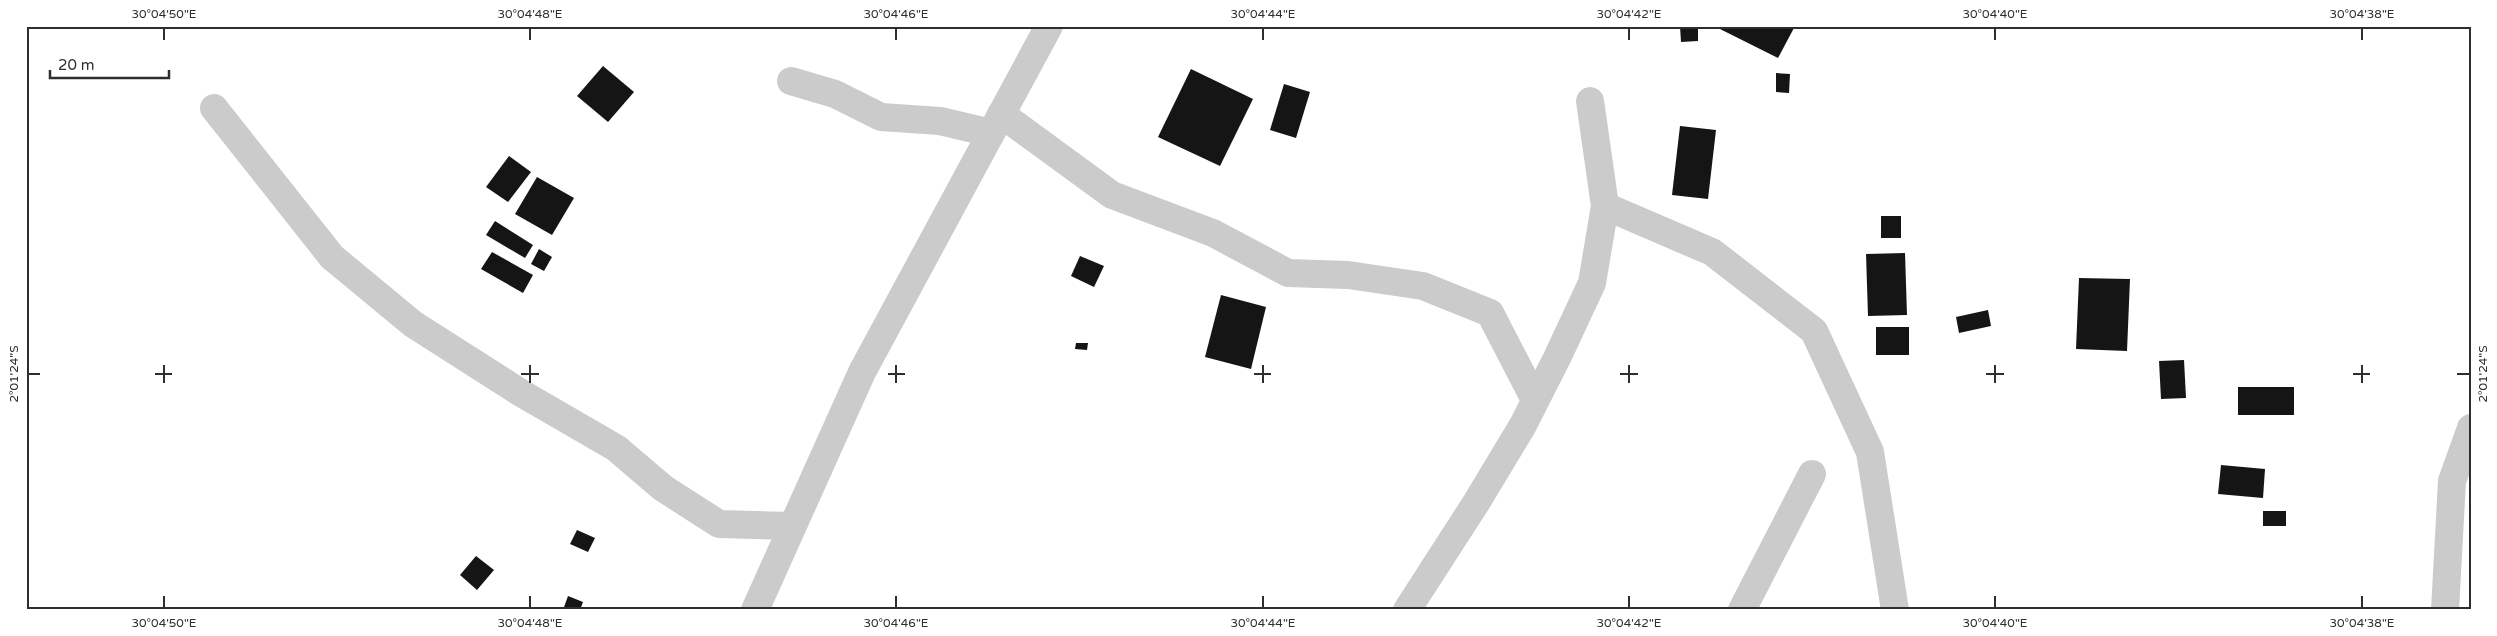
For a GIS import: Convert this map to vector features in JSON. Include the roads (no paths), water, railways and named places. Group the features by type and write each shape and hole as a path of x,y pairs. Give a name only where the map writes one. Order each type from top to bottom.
{"street":[{"path":"755,610 862,372 1049,26"},
{"path":"791,81 835,94 881,117 996,124 1112,195 1213,233 1288,273 1348,275 1423,286 1490,313 1535,400"},
{"path":"1407,610 1476,503 1535,400 1592,283 1605,206 1590,101"},
{"path":"214,108 332,257 413,324 521,393 616,448 663,488 719,524 792,526"},
{"path":"1605,206 1712,252 1814,331 1870,452 1895,610"},
{"path":"2445,610 2452,481 2471,428"},
{"path":"1742,610 1812,474"}]}
